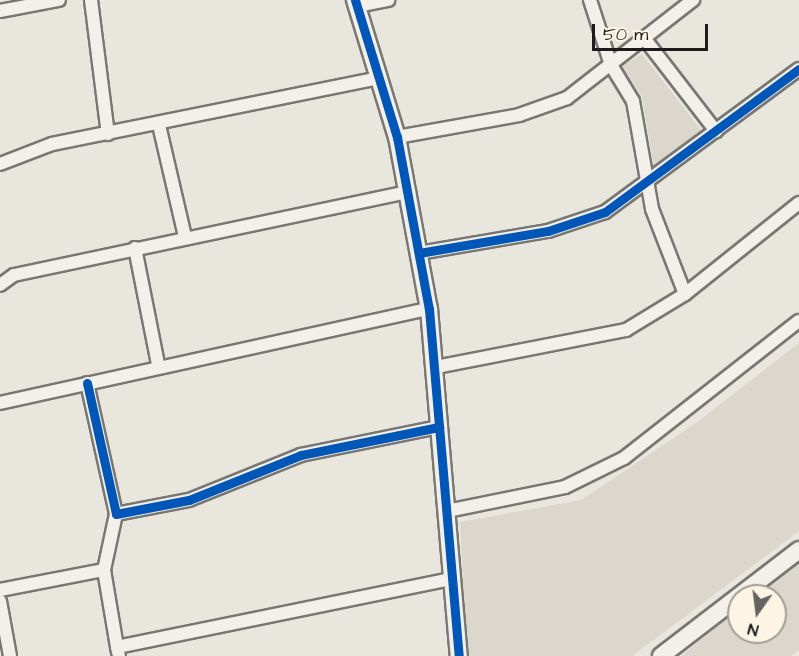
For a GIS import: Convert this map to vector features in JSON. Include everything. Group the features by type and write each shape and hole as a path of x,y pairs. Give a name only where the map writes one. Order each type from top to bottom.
{"street":[{"path":"0,11 59,0"},
{"path":"91,0 108,134"},
{"path":"388,0 356,3 398,137 429,309 436,367 450,579 459,656"},
{"path":"590,0 611,65 633,101 652,209 685,294"},
{"path":"398,137 544,107 567,98 693,0"},
{"path":"644,38 716,132"},
{"path":"419,252 548,231 605,213 649,185 799,69"},
{"path":"0,164 25,151 378,78"},
{"path":"159,125 185,237"},
{"path":"0,285 14,275 185,237 409,192"},
{"path":"436,367 614,335 685,294 799,203"},
{"path":"135,248 158,364"},
{"path":"0,403 158,364 429,309"},
{"path":"447,511 565,487 624,458 799,321"},
{"path":"87,383 116,514 104,570 118,651 450,579"},
{"path":"116,514 189,500 301,455 439,427"},
{"path":"661,656 799,550"},
{"path":"0,590 104,570"},
{"path":"0,601 10,656"}],"shaded area":[{"path":"642,54 704,134 655,174 642,97 622,66"},
{"path":"799,343 799,531 632,656 467,656 460,522 581,500 696,423"},
{"path":"799,561 799,650 791,656 681,656 727,619 727,644 787,644 787,584 770,584"}],"cycle path":[{"path":"355,0 397,137 429,309 459,656"},
{"path":"419,253 548,231 605,212 799,69"},
{"path":"87,383 116,514 189,500 301,455 439,427"}]}
